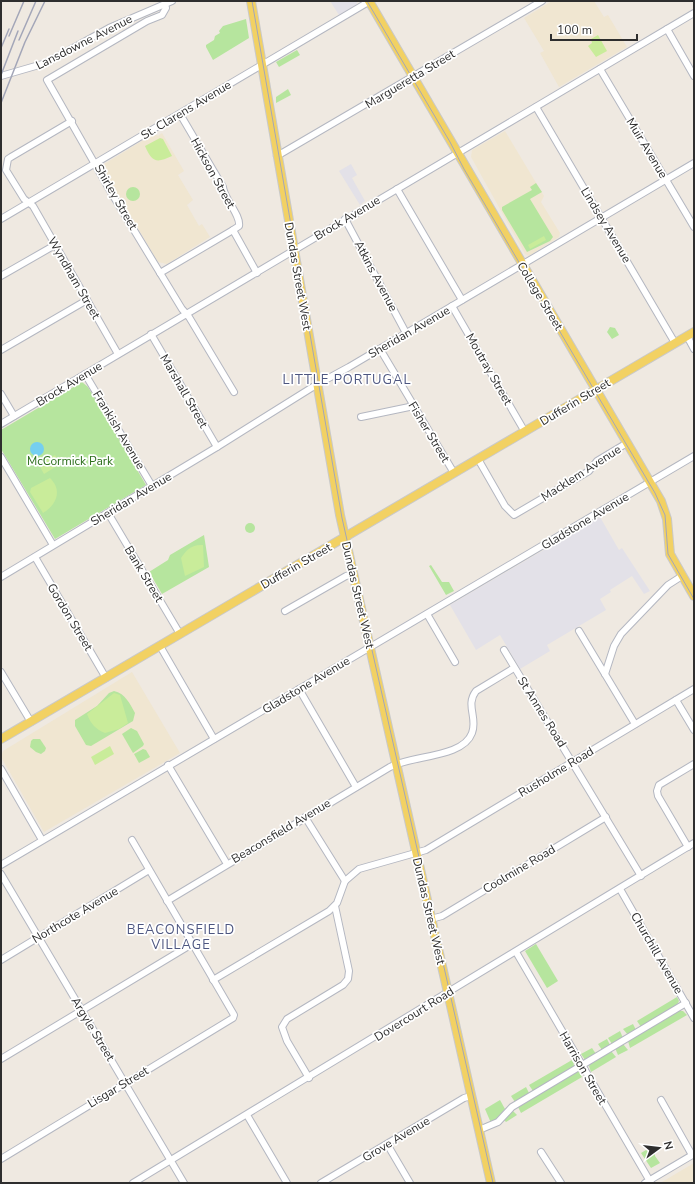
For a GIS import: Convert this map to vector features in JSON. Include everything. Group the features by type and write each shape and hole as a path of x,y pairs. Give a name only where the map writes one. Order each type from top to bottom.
{"main road":[{"name":"Dundas Street West","path":"251,1 345,537 491,1183"},
{"name":"College Street","path":"370,1 522,265 650,482 664,509 668,523 670,554 682,576 692,590"},
{"name":"Dufferin Street","path":"1,739 690,334"}],"street":[{"name":"Lansdowne Avenue","path":"1,76 46,63 109,28 172,1"},
{"name":"St. Clarens Avenue","path":"1,219 370,1"},
{"name":"Margueretta Street","path":"277,156 542,1"},
{"name":"Lansdowne Avenue","path":"47,80 147,21 162,15 166,8 165,4"},
{"name":"Brock Avenue","path":"1,424 694,13"},
{"path":"667,29 694,76"},
{"name":"Muir Avenue","path":"600,69 667,179 694,227"},
{"name":"Shirley Street","path":"47,80 160,273 234,392"},
{"name":"Lindsey Avenue","path":"536,107 675,343"},
{"name":"Hickson Street","path":"180,114 224,186 224,193 239,220 239,226 232,230"},
{"name":"Wyndham Street","path":"72,121 8,159 6,170 24,199 33,206 118,354"},
{"name":"Sheridan Avenue","path":"1,576 217,447 317,384 380,349 694,163"},
{"path":"397,189 462,300"},
{"name":"Atkins Avenue","path":"345,219 406,333"},
{"path":"160,273 232,230 257,273"},
{"path":"1,276 55,245"},
{"path":"1,350 86,300"},
{"name":"Moutray Street","path":"452,306 525,432"},
{"name":"Marshall Street","path":"151,334 217,447"},
{"path":"690,334 694,349"},
{"name":"Fisher Street","path":"380,349 454,473"},
{"name":"Frankish Avenue","path":"85,374 152,486"},
{"path":"1,394 14,416"},
{"path":"361,417 414,406"},
{"name":"Macklem Avenue","path":"478,459 505,506 514,515 589,471 597,461 627,443"},
{"name":"Gladstone Avenue","path":"1,865 168,765 694,456"},
{"path":"1,457 53,545"},
{"name":"Bank Street","path":"108,513 180,634"},
{"name":"Gordon Street","path":"35,557 106,678"},
{"path":"285,612 346,576 353,574"},
{"path":"605,674 614,646 621,634 668,585 682,576"},
{"path":"427,614 454,662"},
{"path":"578,631 635,724"},
{"path":"160,646 214,739"},
{"name":"St Annes Road","path":"504,650 641,876"},
{"name":"Beaconsfield Avenue","path":"167,901 305,817 396,764 454,749 463,745 469,739 473,730 471,706 473,695 476,691 514,668"},
{"path":"1,672 31,722"},
{"path":"299,689 356,787"},
{"name":"Rusholme Road","path":"416,853 440,842 694,689"},
{"path":"676,700 694,730"},
{"path":"691,845 658,796 657,791 659,785 694,764"},
{"path":"168,765 227,864"},
{"path":"1,769 42,840"},
{"path":"305,817 345,881"},
{"name":"Coolmine Road","path":"431,919 442,916 606,817"},
{"path":"132,840 213,980 329,912 335,906 345,881 364,866 416,853"},
{"name":"Dovercourt Road","path":"134,1183 691,845"},
{"name":"Northcote Avenue","path":"1,960 150,870"},
{"name":"Argyle Street","path":"1,874 184,1183"},
{"name":"Churchill Avenue","path":"620,889 694,1018"},
{"path":"309,1078 286,1040 282,1028 287,1019 343,985 348,979 349,967 335,906"},
{"path":"1,1059 192,944"},
{"name":"Harrison Street","path":"516,952 648,1182"},
{"name":"Lisgar Street","path":"1,1158 126,1084 233,1018 234,1015 213,980"},
{"path":"479,1130 498,1122 510,1108 686,1003"},
{"name":"Grove Avenue","path":"321,1183 464,1098 471,1096"},
{"path":"648,1182 693,1155 661,1100"},
{"path":"247,1115 287,1183"},
{"path":"387,1144 410,1183"},
{"path":"541,1152 560,1183"}],"shaded area":[{"path":"330,1 358,1 356,5 339,15"},
{"path":"552,1 594,1 604,17 608,15 627,47 559,87 540,53 544,51 524,18"},
{"path":"505,131 544,196 541,202 560,233 559,237 529,256 525,254 471,157 472,150"},
{"path":"155,133 158,136 162,133 184,171 178,175 193,200 187,205 199,226 202,224 210,237 167,264 158,262 101,166"},
{"path":"351,164 357,175 352,178 365,201 360,205 339,171"},
{"path":"600,517 619,550 622,548 650,591 644,594 632,576 610,590 611,592 600,599 606,610 547,645 550,651 520,669 500,635 476,650 450,605"},
{"path":"132,672 180,753 44,832 1,757 3,751"},
{"path":"694,1163 694,1183 660,1183 662,1182"}],"green space":[{"path":"246,19 249,38 213,60 206,45 214,40 215,36 220,33 219,31 223,26"},
{"path":"598,35 607,51 596,57 588,46 592,43 591,39"},
{"path":"297,50 300,55 279,67 276,62"},
{"path":"288,89 291,95 276,103 276,97"},
{"path":"160,138 163,139 172,156 162,160 156,160 150,156 145,146"},
{"path":"536,183 542,192 530,199 553,237 550,241 527,252 502,210 502,207 532,190 530,187"},
{"path":"130,187 136,187 140,191 140,197 136,201 130,201 126,197 126,191"},
{"path":"544,236 546,240 530,249 528,245"},
{"path":"610,327 615,328 619,335 612,339 607,332"},
{"name":"McCormick Park","path":"82,382 88,387 146,485 55,539 1,449 1,430"},
{"path":"55,455 60,464 44,474 39,465"},
{"path":"50,478 54,483 57,493 54,502 48,510 43,513 30,492 31,488"},
{"path":"248,523 252,523 255,528 252,533 248,533 245,530 245,526"},
{"path":"204,535 209,567 162,594 149,572 168,560 170,555"},
{"path":"196,545 203,545 204,567 185,576 181,558 190,548"},
{"path":"431,565 442,582 449,582 454,591 446,595 429,566"},
{"path":"114,691 124,696 129,703 135,713 133,721 91,746 86,745 75,726 75,720 97,706 109,693"},
{"path":"114,693 120,695 128,723 119,729 105,733 94,726 87,714"},
{"path":"131,728 137,731 144,744 133,753 122,734"},
{"path":"33,739 40,739 46,748 41,754 30,747"},
{"path":"110,746 114,754 95,765 91,757"},
{"path":"143,749 146,750 150,757 139,763 134,754"},
{"path":"536,944 558,981 547,988 525,951"},
{"path":"677,997 679,1001 677,1005 641,1027 637,1021"},
{"path":"679,1011 683,1011 687,1015 630,1048 628,1041"},
{"path":"633,1024 636,1030 628,1035 623,1029"},
{"path":"620,1031 623,1038 612,1044 608,1038"},
{"path":"607,1039 610,1045 602,1050 598,1044"},
{"path":"623,1044 628,1050 618,1055 615,1048"},
{"path":"592,1048 596,1054 585,1060 581,1054"},
{"path":"611,1051 616,1057 591,1072 589,1066 590,1064"},
{"path":"572,1060 574,1066 533,1091 529,1085"},
{"path":"576,1072 579,1072 582,1077 521,1113 518,1107"},
{"path":"526,1087 529,1093 515,1102 511,1096"},
{"path":"500,1100 505,1109 497,1119 491,1123 485,1109"},
{"path":"512,1110 517,1115 506,1122 504,1120"},
{"path":"646,1150 655,1153 655,1156 660,1163 651,1168 641,1153"}],"water":[{"path":"34,442 40,442 44,446 44,452 40,456 34,456 30,452 30,446"}],"tram line":[{"path":"252,1 342,518 493,1183"},
{"path":"367,1 655,493 665,515 668,554 694,599"}],"railway":[{"path":"9,36 24,1"},
{"path":"19,40 36,1"},
{"path":"1,103 25,42 45,1"},
{"path":"1,48 9,29"},
{"path":"1,75 18,31"}],"district":[{"name":"LITTLE PORTUGAL","path":"347,379"},
{"name":"BEACONSFIELD VILLAGE","path":"181,936"}]}
